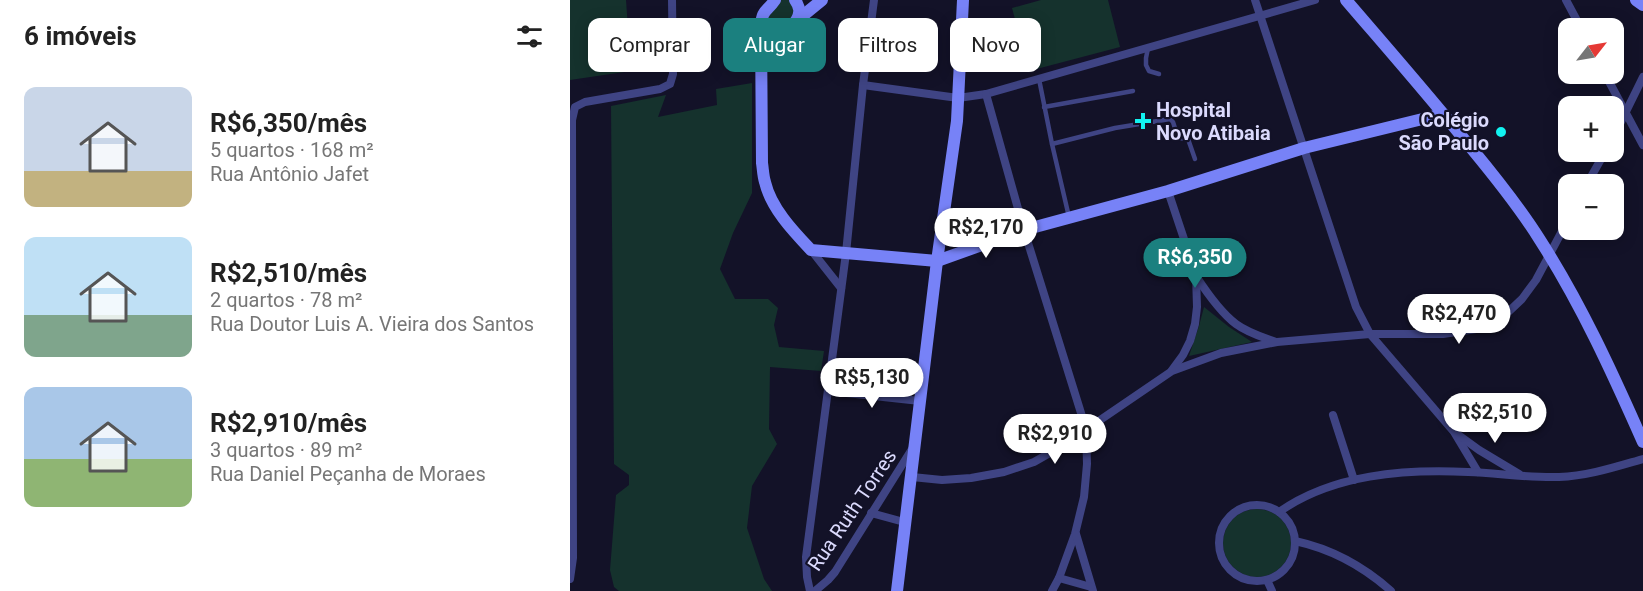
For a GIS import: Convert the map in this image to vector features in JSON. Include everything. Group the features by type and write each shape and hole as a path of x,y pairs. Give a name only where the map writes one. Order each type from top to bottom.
{"main road":[{"path":"762,18 775,0"},
{"path":"795,0 800,11 797,18"},
{"path":"800,0 810,0"},
{"path":"800,18 822,0"},
{"path":"897,591 937,261 957,121 963,0"},
{"path":"1346,0 1505,189 1550,254 1596,338 1643,442"},
{"path":"1636,0 1643,5"},
{"path":"761,72 762,163 765,183 772,201 811,250 937,261 1024,230 1168,191 1304,147 1443,114"}],"street":[{"path":"570,579 573,558 572,120 575,107 585,102 660,89 670,84 673,74 672,0"},
{"path":"810,591 807,557 846,253 874,0"},
{"path":"1255,0 1356,307 1370,334 1454,432 1478,472"},
{"path":"863,85 958,98 986,94 1315,0"},
{"path":"1566,0 1576,18"},
{"path":"1624,115 1643,77"},
{"path":"1611,84 1643,145"},
{"path":"986,94 1024,230 1086,429 1087,464 1084,497 1075,534 1052,591"},
{"path":"1168,191 1196,275 1212,299 1235,324 1254,335 1277,342"},
{"path":"912,477 942,480 971,478 1004,472 1034,462 1062,446 1172,371 1221,353 1277,342 1370,334 1443,334 1476,329 1491,324 1522,299 1536,280 1558,239"},
{"path":"811,250 841,288"},
{"path":"1172,371 1183,356 1195,324 1196,275"},
{"path":"1197,308 1202,300 1212,299"},
{"path":"828,391 920,401"},
{"path":"1333,415 1354,480"},
{"path":"1454,432 1523,476"},
{"name":"Rua Ruth Torres","path":"815,591 835,572 914,446"},
{"path":"1280,512 1292,503 1316,492 1354,480 1398,473 1478,472 1559,477 1596,473 1643,459"},
{"path":"1257,505 1270,507 1280,512 1293,530 1295,542 1288,566 1267,580 1254,581 1242,578 1231,571 1223,561 1219,548 1219,535 1224,523 1232,513 1244,507 1257,505"},
{"path":"871,513 904,522"},
{"path":"1075,534 1092,589"},
{"path":"1295,542 1316,546 1350,561 1367,571 1391,591"},
{"path":"1059,578 1092,589"},
{"path":"1267,580 1272,591"}],"lane":[{"path":"1148,48 1146,65 1149,71 1159,74"},
{"path":"1039,79 1070,217"},
{"path":"1044,107 1133,91"},
{"path":"1052,144 1115,128 1170,119 1178,138 1188,139 1195,159"}],"green space":[{"path":"570,0 626,0 627,18 588,18 588,72 624,72 570,80"},
{"path":"776,0 790,0 796,15 793,18 763,18"},
{"path":"1041,0 1108,0 1120,47 1041,68 1041,18 1015,18 1012,8"},
{"path":"752,83 752,193 733,233 720,269 735,299 768,299 778,308 774,325 779,347 824,351 821,371 770,367 769,429 777,444 752,486 747,528 764,579 772,591 619,591 614,587 610,570 616,495 629,485 629,475 614,464 611,106 666,95 658,117 717,105 716,89"},
{"path":"1204,307 1229,327 1252,342 1189,356"},
{"path":"1257,509 1270,512 1281,519 1288,530 1291,543 1288,556 1281,567 1270,574 1257,577 1244,574 1233,567 1226,556 1223,543 1226,530 1233,519 1244,512"}],"place":[{"name":"Hospital Novo Atibaia","path":"1143,121"},
{"name":"Colégio São Paulo","path":"1501,132"}]}
